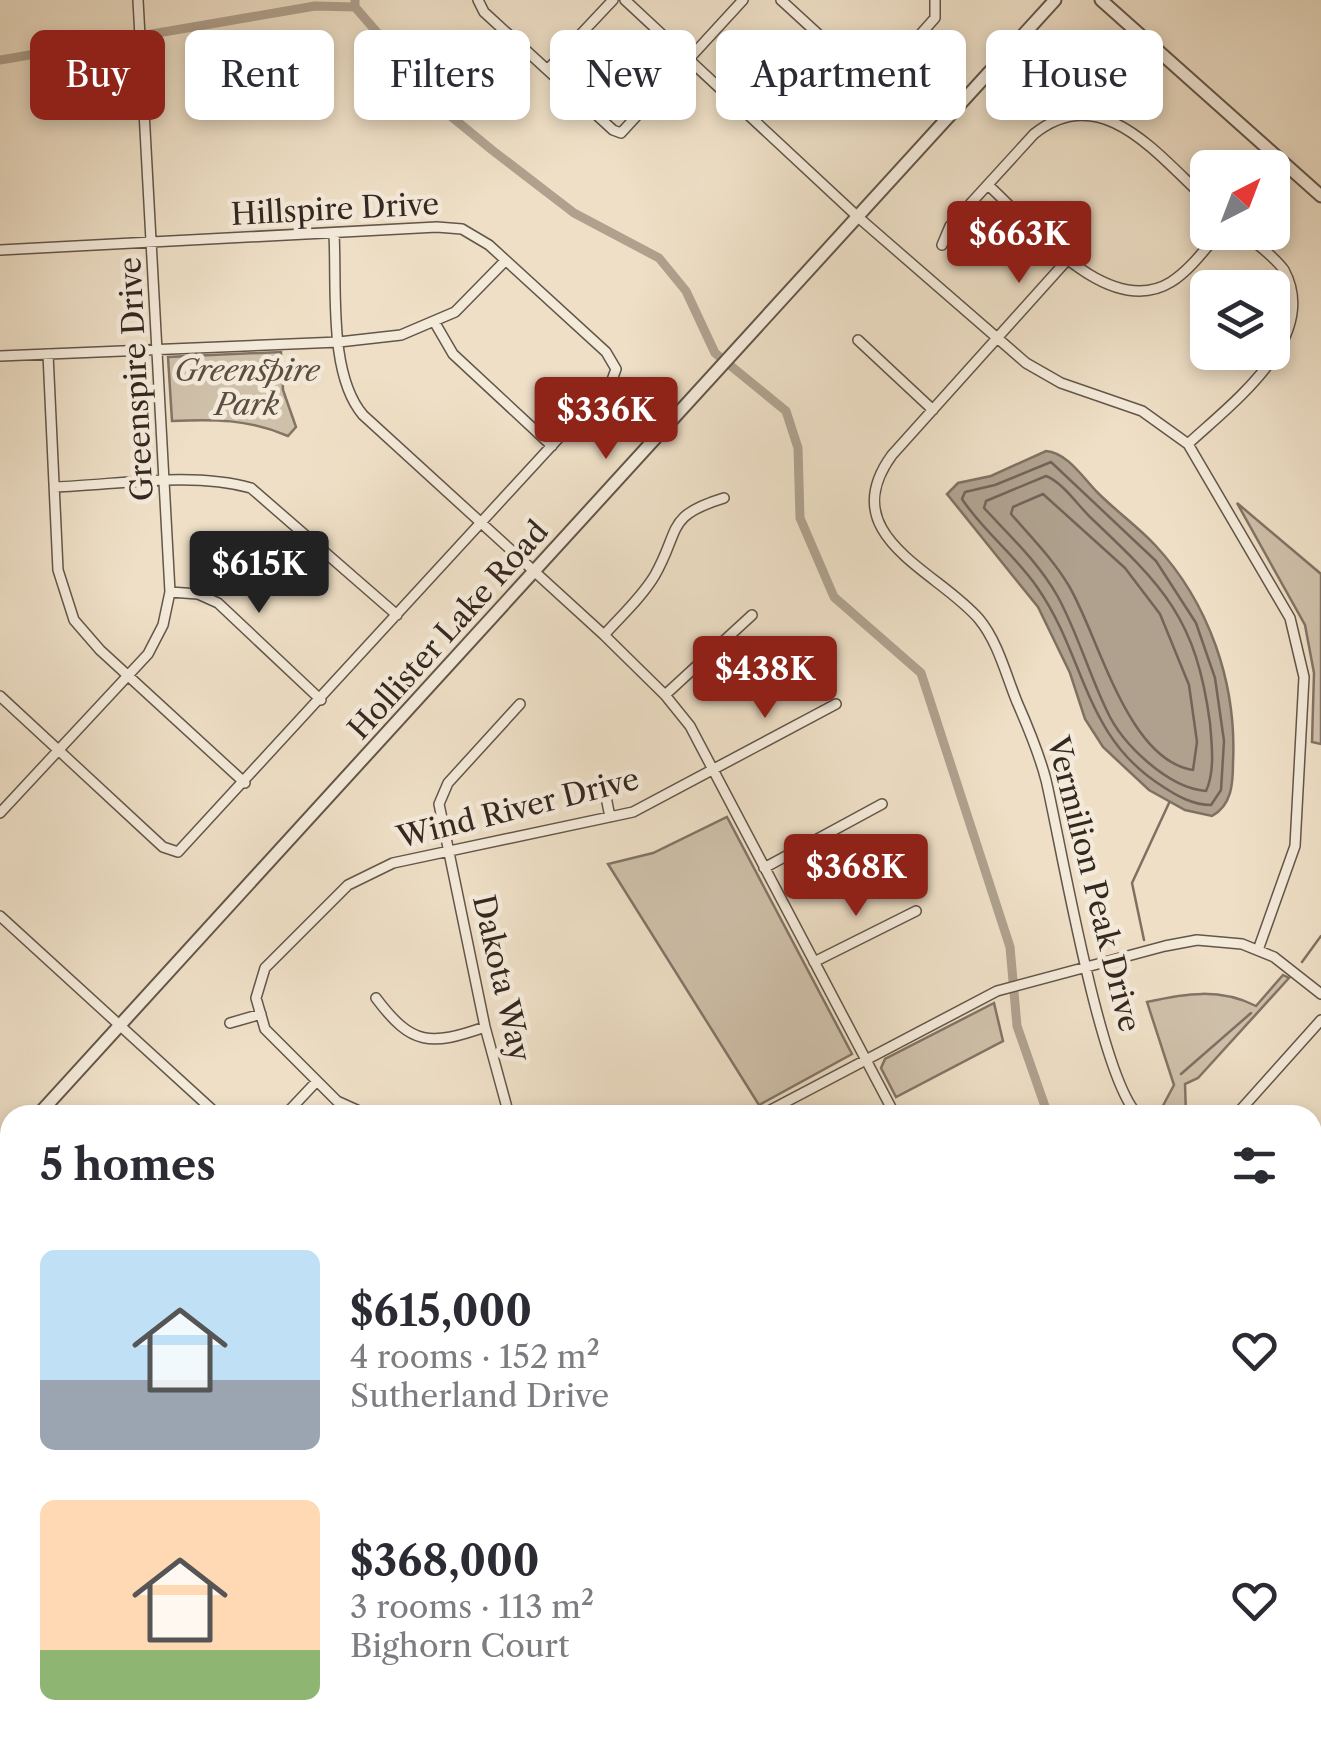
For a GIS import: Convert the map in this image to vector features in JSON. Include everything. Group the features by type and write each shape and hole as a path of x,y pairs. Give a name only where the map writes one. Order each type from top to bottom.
{"street":[{"name":"Greenspire Drive","path":"0,813 155,643 170,592 138,0"},
{"path":"478,0 484,12 548,70 612,0"},
{"path":"625,0 658,30"},
{"path":"696,53 743,0"},
{"path":"782,0 854,67 872,77 886,73 935,18 936,2"},
{"name":"Hollister Lake Road","path":"47,1105 1055,0"},
{"path":"1101,0 1321,196"},
{"path":"696,66 998,340 1044,375 1142,411 1188,444 1290,618 1303,666 1295,846 1258,950"},
{"path":"942,245 950,226 1047,124 1083,114 1110,118 1124,126 1190,185"},
{"path":"604,120 620,134 633,120"},
{"path":"988,185 1069,258 1113,289 1147,291 1185,271 1204,250"},
{"name":"Hillspire Drive","path":"0,250 451,227 476,236 506,260 606,352 616,369 612,380 552,446"},
{"path":"334,234 339,342 346,390 355,406 604,635 665,695 690,726 890,1105"},
{"path":"1188,444 1287,351 1296,304 1283,268 1263,250"},
{"name":"Vermilion Peak Drive","path":"1069,258 882,468 876,484 878,518 895,549 970,609 990,637 1038,752 1087,966 1120,1086 1132,1105"},
{"path":"0,356 339,342 401,335 436,323 469,300 506,260"},
{"path":"0,696 174,852 184,849 552,446 452,354 436,323"},
{"path":"858,340 933,410"},
{"path":"48,354 58,570 66,600 84,633 245,783"},
{"path":"55,487 232,482 251,488 397,615"},
{"path":"604,635 655,575 678,522 695,507 724,498"},
{"path":"170,592 198,594 218,604 321,700"},
{"path":"665,695 752,614"},
{"name":"Dakota Way","path":"506,1105 485,1027 439,804 448,783 520,704"},
{"name":"Wind River Drive","path":"261,1014 256,998 265,968 348,886 393,862 633,812 836,704"},
{"path":"604,787 610,817"},
{"path":"764,868 882,804"},
{"path":"814,962 916,910"},
{"path":"0,916 207,1105"},
{"path":"780,1105 996,992 1197,940 1220,940 1258,950 1295,970 1321,994"},
{"path":"376,998 396,1025 419,1039 434,1041 485,1027"},
{"path":"230,1023 261,1014 265,1029 337,1101 346,1105"},
{"path":"1245,1105 1321,1020"},
{"path":"295,1105 317,1081"}],"green space":[{"name":"Greenspire Park","path":"281,352 283,390 296,427 288,436 231,421 172,421 168,357"},
{"path":"1237,503 1321,574 1321,744 1312,742 1314,673 1305,625"},
{"path":"727,817 852,1054 759,1105 608,864 653,853"},
{"path":"1283,975 1289,978 1198,1078 1185,1084 1186,1105 1163,1105 1174,1085 1147,1002 1203,994 1256,1006"},
{"path":"994,1003 1003,1041 896,1097 881,1068 885,1059"}],"water":[{"path":"1046,451 1068,461 1155,545 1191,592 1204,618 1224,674 1233,733 1230,793 1224,806 1212,816 1185,810 1149,790 1103,747 1085,719 1070,673 1038,607 947,494 958,483 991,476"}],"waterway":[{"path":"355,0 355,7 447,113 574,213 659,258 686,291 715,353 786,411 798,448 800,518 834,597 921,673 1010,947 1017,1026 1045,1105"},
{"path":"0,60 315,6 355,7"},
{"path":"1144,940 1132,883 1169,803"},
{"path":"1302,962 1321,936"},
{"path":"1181,1074 1251,1013"}]}
